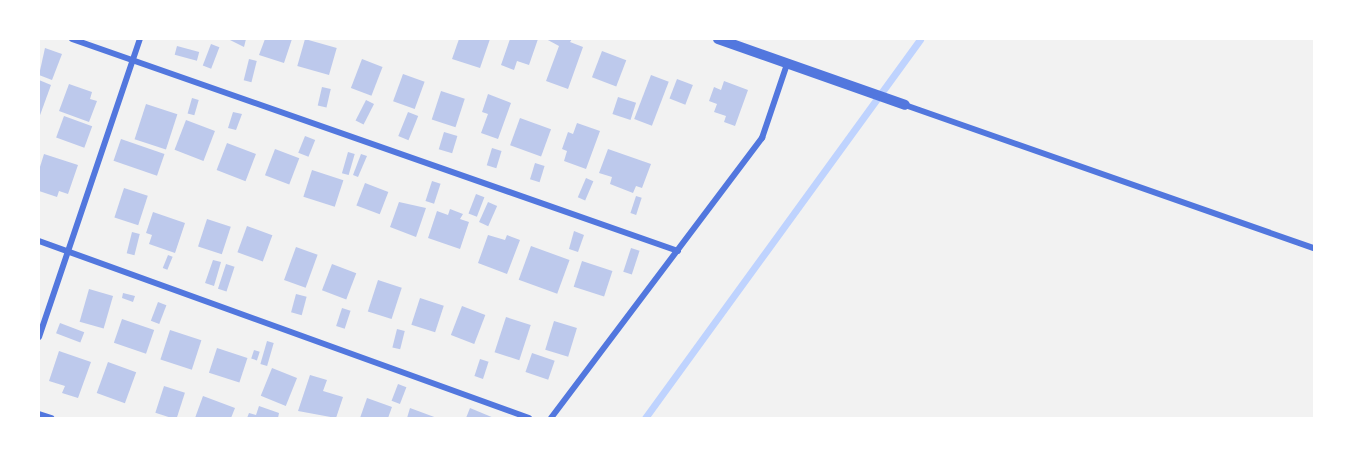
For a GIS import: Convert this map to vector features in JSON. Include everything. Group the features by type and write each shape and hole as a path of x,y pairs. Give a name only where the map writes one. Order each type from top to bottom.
{"street":[{"path":"72,39 678,250"},
{"path":"39,338 140,39"},
{"path":"718,39 1314,248"},
{"path":"551,418 762,138 787,64"},
{"path":"39,242 529,418"},
{"path":"39,414 51,418"}],"building":[{"path":"228,39 246,39 244,47"},
{"path":"265,39 292,39 284,63 259,55"},
{"path":"305,39 337,48 329,75 297,66"},
{"path":"459,39 490,39 480,68 452,59"},
{"path":"510,39 538,39 529,65 517,61 514,70 501,65"},
{"path":"546,39 572,39 570,42 583,47 568,89 546,81 559,46"},
{"path":"211,44 219,47 211,69 203,65"},
{"path":"177,46 199,52 197,61 175,55"},
{"path":"45,48 62,54 52,80 39,75"},
{"path":"602,51 626,60 616,86 592,77"},
{"path":"249,59 257,61 251,82 244,80"},
{"path":"362,59 383,67 371,96 351,88"},
{"path":"403,74 425,82 415,109 393,101"},
{"path":"651,75 669,82 652,126 634,119"},
{"path":"677,79 693,85 685,105 669,99"},
{"path":"39,80 51,85 39,118"},
{"path":"724,81 748,90 735,126 724,122 726,116 714,112 717,104 709,101 714,87 721,90"},
{"path":"69,84 92,92 90,99 97,101 89,122 59,111"},
{"path":"322,87 331,89 326,108 318,106"},
{"path":"441,91 465,99 456,127 432,120"},
{"path":"488,94 511,103 498,139 481,133 488,114 482,112"},
{"path":"618,97 636,103 631,120 612,114"},
{"path":"192,98 199,100 194,115 188,113"},
{"path":"366,100 374,104 364,125 356,120"},
{"path":"146,104 177,114 166,149 135,139"},
{"path":"233,112 242,114 236,130 228,128"},
{"path":"408,112 418,116 408,140 398,136"},
{"path":"64,116 92,126 84,148 56,138"},
{"path":"520,118 551,129 541,157 510,145"},
{"path":"186,120 215,131 203,161 175,150"},
{"path":"577,123 600,131 586,169 564,161 567,151 562,149 568,132 573,134"},
{"path":"444,132 457,136 452,153 439,149"},
{"path":"305,136 315,140 308,157 298,153"},
{"path":"121,139 164,154 157,176 114,161"},
{"path":"227,143 256,154 246,181 217,170"},
{"path":"492,148 502,151 496,168 487,165"},
{"path":"275,149 299,158 289,184 265,175"},
{"path":"608,149 651,164 642,188 636,186 633,193 610,184 612,177 599,173"},
{"path":"348,152 355,154 349,175 342,173"},
{"path":"44,154 78,165 68,194 59,191 57,197 39,191 39,170"},
{"path":"361,154 367,156 358,177 353,175"},
{"path":"535,163 545,166 540,182 530,179"},
{"path":"312,170 343,180 335,207 303,197"},
{"path":"586,178 593,181 585,200 578,197"},
{"path":"432,181 441,184 434,204 426,201"},
{"path":"365,183 388,192 380,214 356,205"},
{"path":"124,188 148,196 138,225 114,217"},
{"path":"476,194 484,197 477,217 468,214"},
{"path":"636,196 642,198 636,215 630,213"},
{"path":"399,202 426,208 416,237 390,227"},
{"path":"488,202 497,206 488,226 479,222"},
{"path":"450,209 463,214 460,219 469,222 460,249 428,238 437,211 448,215"},
{"path":"153,212 185,223 175,253 149,244 152,235 146,233"},
{"path":"207,219 231,227 222,254 198,247"},
{"path":"247,226 272,235 263,262 237,252"},
{"path":"574,231 584,235 578,252 569,249"},
{"path":"132,232 140,234 134,255 127,253"},
{"path":"488,235 505,240 507,235 520,240 507,274 478,263"},
{"path":"531,246 570,260 557,294 519,280"},
{"path":"296,247 318,255 306,288 284,280"},
{"path":"631,248 640,251 632,275 623,272"},
{"path":"168,255 173,257 167,270 163,268"},
{"path":"213,260 221,262 214,286 205,283"},
{"path":"582,261 612,271 604,297 574,287"},
{"path":"226,264 235,267 227,292 218,289"},
{"path":"332,264 356,273 346,299 322,290"},
{"path":"378,280 402,288 392,319 368,311"},
{"path":"89,289 113,296 104,329 80,322"},
{"path":"123,293 135,296 133,302 122,298"},
{"path":"296,294 307,297 302,315 291,312"},
{"path":"420,298 444,306 435,332 411,325"},
{"path":"158,302 166,305 159,324 151,321"},
{"path":"462,306 485,315 474,344 451,335"},
{"path":"342,308 351,311 345,329 336,326"},
{"path":"506,317 531,325 519,360 495,352"},
{"path":"122,319 154,330 146,354 114,343"},
{"path":"554,321 577,328 568,357 545,350"},
{"path":"60,323 84,332 80,343 56,333"},
{"path":"397,329 405,331 400,349 392,347"},
{"path":"170,330 201,340 192,370 160,359"},
{"path":"267,341 274,343 267,366 260,364"},
{"path":"217,348 247,358 239,383 209,373"},
{"path":"254,350 260,352 257,360 251,359"},
{"path":"59,351 91,362 78,398 62,393 65,386 49,381"},
{"path":"532,353 555,361 548,380 525,372"},
{"path":"480,359 489,362 483,379 474,376"},
{"path":"108,362 136,372 125,403 97,393"},
{"path":"272,368 297,378 286,406 261,396"},
{"path":"310,375 327,380 323,391 343,397 336,418 298,411"},
{"path":"398,384 406,387 400,404 392,401"},
{"path":"164,386 185,393 177,418 155,413"},
{"path":"203,396 235,408 231,418 195,418"},
{"path":"367,398 392,407 388,418 360,418"},
{"path":"259,406 279,413 278,418 247,418 249,413 256,415"},
{"path":"410,408 437,418 407,418"},
{"path":"470,408 494,418 466,418"}],"waterway":[{"path":"645,418 920,39"}]}
